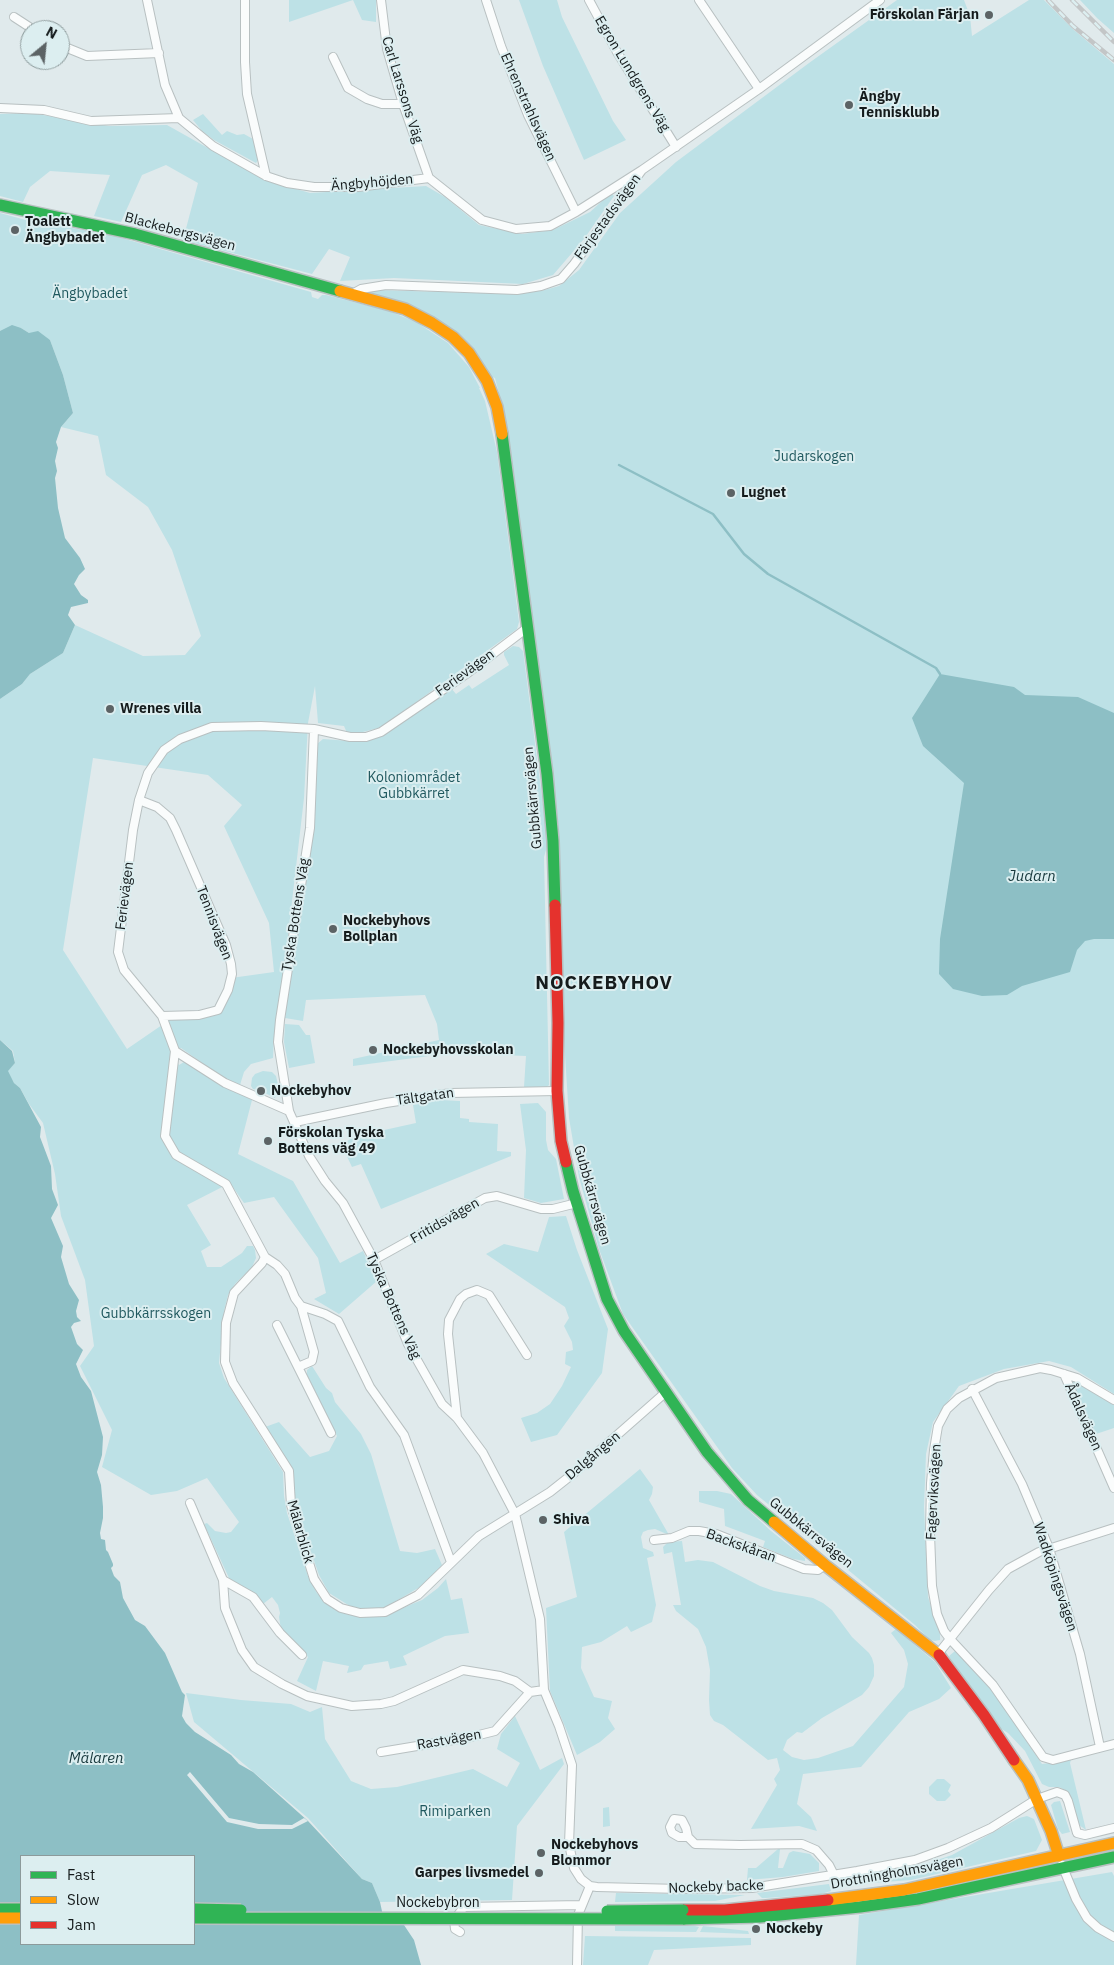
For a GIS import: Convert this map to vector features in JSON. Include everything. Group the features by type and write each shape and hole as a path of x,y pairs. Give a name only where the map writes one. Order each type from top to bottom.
{"street":[{"path":"0,108 44,110 91,121 179,118 165,85 147,0"},
{"path":"245,0 247,94 266,176"},
{"name":"Carl Larssons Väg","path":"381,0 387,48 403,104 429,178"},
{"name":"Ehrenstrahlsvägen","path":"486,0 501,46 528,115 576,212"},
{"name":"Egron Lundgrens Väg","path":"589,0 617,52 676,147"},
{"path":"700,0 759,89"},
{"path":"863,0 871,6"},
{"name":"Färjestadsvägen","path":"352,294 361,289 386,285 518,290 541,286 561,279 642,170 759,89 880,0"},
{"path":"14,17 20,21"},
{"path":"70,49 87,56 159,53"},
{"path":"333,58 348,88 367,100 382,104 403,104"},
{"name":"Ängbyhöjden","path":"179,118 213,146 266,176 287,183 314,187 358,187 429,178 482,220 516,229 550,226 576,212 642,170"},
{"name":"Blackebergsvägen","path":"0,204 24,212 136,234 352,294"},
{"name":"Gubbkärrsvägen","path":"352,294 405,309 432,322 453,337 469,353 487,381 497,407 501,425 547,774 553,841 558,1022 557,1091 561,1141 576,1203 607,1298 624,1331 707,1452 748,1500 825,1565 938,1654 965,1688 1020,1767 1037,1799 1063,1869 1076,1899 1087,1918 1098,1928 1114,1937"},
{"name":"Ferievägen","path":"298,1367 312,1361 314,1352 301,1306 295,1298 285,1274 277,1265 265,1257 226,1184 176,1155 165,1136 175,1051 162,1016 124,970 118,952 133,830 139,800 148,773 164,750 180,739 212,728 261,726 314,729 350,737 366,737 381,732 469,672 527,628"},
{"name":"Tyska Bottens Väg","path":"314,729 310,828 278,1042 289,1111 309,1156 325,1181 343,1203 374,1260 408,1344 442,1404 457,1418 483,1453 515,1514 540,1619 544,1690 572,1765 569,1844 574,1868 580,1879 593,1887"},
{"name":"Tennisvägen","path":"139,800 158,808 170,818 226,945 231,964 232,974 228,990 218,1010 199,1015 162,1016"},
{"path":"175,1051 225,1083 289,1111"},
{"name":"Tältgatan","path":"295,1122 386,1103 451,1093 557,1091"},
{"name":"Fritidsvägen","path":"374,1260 485,1198 497,1196 541,1209 553,1209 576,1203"},
{"name":"Mälarblick","path":"265,1257 262,1263 234,1293 226,1323 225,1362 233,1383 289,1471 291,1505 314,1579 327,1599 340,1608 360,1613 385,1612 418,1595 479,1536 515,1514"},
{"path":"457,1418 448,1334 450,1320 460,1299 466,1294 477,1290 489,1295 527,1355"},
{"path":"301,1306 325,1314 338,1321 370,1387 404,1435 451,1562"},
{"path":"277,1325 331,1433"},
{"name":"Fagerviksvägen","path":"1100,1747 1053,1760 1043,1757 993,1685 950,1639 937,1614 932,1586 930,1534 934,1450 938,1426 947,1409 959,1398 972,1389 996,1378 1032,1369 1051,1370 1077,1378 1114,1400"},
{"name":"Ådalsvägen","path":"1064,1374 1114,1488"},
{"name":"Wadköpingsvägen","path":"972,1389 1022,1484 1049,1548 1080,1654 1100,1747"},
{"name":"Dalgången","path":"515,1514 574,1473 666,1392"},
{"path":"190,1503 223,1580 225,1608 242,1650 254,1667 307,1696 352,1706 381,1704 394,1701 463,1670 500,1676 530,1692 544,1690"},
{"path":"938,1654 1008,1569 1049,1548 1114,1528"},
{"name":"Backskåran","path":"654,1540 672,1538 688,1531 699,1531 716,1534 804,1569 818,1570 825,1565"},
{"path":"223,1580 253,1598 280,1633 302,1655"},
{"name":"Rastvägen","path":"381,1752 471,1737 495,1731 530,1692"},
{"path":"1100,1747 1114,1744"},
{"path":"1037,1799 1053,1792 1065,1795 1077,1833 1085,1835 1114,1828"},
{"name":"Nockeby backe","path":"593,1887 752,1888 915,1860 948,1848 991,1828 1037,1799"},
{"path":"688,1837 694,1844 707,1845 802,1844 816,1850 829,1865 834,1875"},
{"name":"Drottningholmsvägen","path":"683,1915 858,1897 909,1889 1114,1844"},
{"name":"Drottningholmsvägen","path":"683,1915 760,1917 860,1907 918,1899 1114,1857"},
{"path":"577,1965 578,1915 593,1887"},
{"path":"460,1932 455,1929 454,1920 464,1907 582,1905"},
{"path":"0,1909 20,1909"},
{"name":"Nockebybron","path":"195,1910 683,1915"},
{"name":"Nockebybron","path":"195,1918 683,1915"},
{"path":"0,1918 20,1918"}],"green space":[{"path":"289,0 353,0 289,22"},
{"path":"353,0 376,0 376,22 362,20"},
{"path":"519,0 557,0 562,17 613,121 626,140 584,160 543,66"},
{"name":"Judarskogen","path":"897,0 964,0 970,16 972,36 1029,0 1044,0 1074,30 1114,64 1114,1394 1071,1367 1049,1361 1004,1369 959,1386 933,1422 926,1454 924,1507 928,1597 940,1634 940,1640 935,1641 930,1640 915,1625 757,1495 732,1468 623,1314 599,1249 579,1177 569,1118 560,975 560,857 558,822 506,421 495,378 489,376 457,335 442,323 413,307 369,293 377,290 477,293 541,291 559,286 579,270 620,213 676,162"},
{"path":"1080,0 1114,0 1114,33 1097,18"},
{"path":"31,113 109,126 167,125 265,180 310,193 426,186 445,197 479,225 522,234 553,230 590,212 611,193 614,196 584,239 553,275 523,284 394,278 340,281 350,257 329,249 312,274 183,240 198,183 166,165 142,175 121,222 94,216 110,175 50,171 30,187 23,202 0,196 0,114"},
{"path":"203,114 222,135 227,131 237,135 244,134 253,139 258,160 256,163 214,140 202,131 193,120"},
{"path":"0,213 22,219 111,235 311,292 312,297 318,299 322,295 326,295 389,311 416,322 448,343 469,367 485,401 497,452 519,622 517,629 382,727 359,733 347,733 344,726 318,723 315,686 308,723 304,798 274,1036 273,1058 251,1064 244,1072 240,1085 225,1079 181,1048 170,1051 179,1065 184,1062 189,1064 252,1100 238,1154 293,1181 340,1263 363,1251 377,1281 339,1314 314,1299 326,1293 318,1258 274,1197 244,1203 230,1183 187,1205 211,1245 201,1251 207,1267 221,1267 242,1253 247,1246 253,1246 255,1250 256,1258 252,1267 235,1284 228,1295 224,1311 219,1363 224,1378 283,1472 287,1513 308,1576 317,1593 335,1608 346,1614 368,1617 385,1615 422,1600 438,1588 446,1579 451,1600 462,1598 469,1633 445,1636 403,1656 407,1665 390,1669 388,1661 364,1665 361,1670 347,1673 349,1666 323,1661 316,1691 297,1681 308,1657 281,1629 278,1605 272,1597 263,1604 257,1596 232,1582 229,1578 204,1524 207,1523 215,1531 226,1533 231,1532 239,1522 207,1478 177,1491 151,1495 102,1467 112,1430 80,1366 94,1346 85,1280 61,1216 55,1174 43,1123 7,1071 15,1063 13,1051 0,1040 0,699 22,684 30,674 63,653 75,625 143,656 185,655 201,636 172,550 148,507 106,475 98,436 61,427 73,413 63,375 50,340 29,333 21,328 0,331","holes":["93,758 208,775 242,805 224,826 269,923 274,972 231,978 217,1009 199,1016 159,1019 162,1025 127,1049 63,950"]},
{"name":"Koloniområdet Gubbkärret","path":"513,646 519,647 523,651 548,843 544,857 549,1085 545,1089 524,1087 526,1056 452,1053 353,1066 353,1059 439,1040 437,1024 425,995 306,1000 303,1021 285,1018 317,744 323,739 363,742 384,735 451,688 456,694 469,685 472,689 509,665 504,652"},
{"path":"285,1024 299,1025 306,1035 310,1035 315,1063 289,1068 284,1042"},
{"path":"263,1071 272,1072 276,1076 279,1089 275,1098 265,1093 265,1090 253,1089 251,1086 252,1078 255,1074"},
{"path":"441,1100 460,1101 460,1118 469,1119 469,1122 498,1124 497,1151 511,1152 511,1156 381,1209 361,1164 352,1167 341,1144 357,1136 416,1123 413,1105"},
{"path":"538,1103 546,1112 548,1150 556,1159 564,1199 541,1203 524,1198 526,1150 520,1104"},
{"path":"566,1216 577,1250 608,1329 602,1373 557,1435 531,1442 521,1418 537,1413 550,1404 562,1386 571,1367 565,1364 566,1352 573,1350 572,1342 564,1326 569,1318 565,1307 486,1254 504,1244 538,1252 549,1217"},
{"path":"312,1366 326,1388 332,1393 335,1402 361,1434 371,1454 400,1551 417,1553 435,1549 442,1565 420,1587 386,1607 373,1609 353,1608 329,1593 319,1575 295,1506 293,1472 265,1427 279,1422 310,1457 329,1451 337,1436 307,1375 307,1370"},
{"path":"1073,1381 1114,1405 1114,1428 1096,1434 1072,1383"},
{"path":"640,1469 653,1487 649,1500 669,1535 655,1529 643,1532 641,1537 643,1548 653,1552 654,1556 647,1558 656,1605 652,1622 631,1632 627,1626 601,1642 582,1647 581,1668 594,1697 612,1701 608,1718 615,1729 600,1742 577,1755 550,1691 546,1608 577,1597 564,1532"},
{"path":"699,1491 717,1491 731,1494 771,1531 805,1558 805,1561 793,1559 763,1547 765,1541 725,1526 724,1509 699,1502"},
{"path":"682,1541 685,1562 698,1560 713,1562 760,1586 774,1591 813,1598 823,1603 832,1610 852,1637 872,1658 874,1676 869,1687 862,1695 822,1718 802,1733 797,1732 787,1740 783,1750 792,1757 804,1760 818,1758 853,1746 904,1687 908,1664 904,1650 891,1633 896,1629 935,1662 951,1688 939,1699 909,1712 861,1767 803,1774 797,1804 811,1817 817,1831 799,1826 751,1829 777,1785 774,1779 780,1770 777,1758 768,1760 723,1725 714,1721 710,1715 710,1670 706,1647 698,1629 676,1611 673,1605 681,1605 672,1552 664,1554 663,1547 668,1542"},
{"path":"955,1651 990,1687 1042,1764 1071,1760 1070,1763 1086,1830 1079,1825 1072,1799 1067,1791 1059,1787 1049,1787 1042,1784 1025,1751 1008,1733 1000,1728 953,1663 949,1656"},
{"name":"Rimiparken","path":"186,1693 291,1704 310,1712 322,1707 325,1739 351,1781 371,1789 397,1787 473,1769 507,1787 520,1763 497,1749 501,1734 515,1716 540,1770 562,1758 564,1764 517,1826 512,1900 380,1902 372,1883 362,1879 308,1818 194,1722"},
{"path":"937,1779 944,1779 951,1785 948,1791 951,1795 945,1801 937,1801 929,1794 929,1787"},
{"path":"1060,1801 1070,1832 1062,1834 1058,1829 1051,1805 1054,1802"},
{"path":"609,1807 610,1826 603,1827 603,1808"},
{"path":"1027,1816 1034,1819 1042,1840 1036,1851 911,1880 859,1884 859,1878 919,1866 952,1855 1019,1818"},
{"path":"780,1849 778,1868 783,1868 789,1853 793,1851 810,1854 819,1863 819,1871 747,1880 748,1868 756,1868"},
{"path":"1112,1872 1114,1876 1114,1965 856,1965 859,1915"},
{"path":"829,1884 831,1891 821,1894 762,1898 757,1893"},
{"path":"616,1893 745,1895 715,1901 615,1902"},
{"path":"615,1926 699,1927 696,1932 615,1931"},
{"path":"703,1926 748,1931 749,1934 700,1932"},
{"path":"585,1936 751,1938 751,1945 654,1950 648,1965 583,1965"}],"water":[{"path":"12,325 29,333 38,331 50,340 63,375 73,413 61,427 56,442 58,448 55,461 57,471 55,478 58,508 65,538 80,558 85,569 74,584 81,595 88,600 88,603 71,607 68,615 75,625 63,653 30,674 22,684 0,699 0,331"},
{"name":"Judarn","path":"940,674 1014,687 1025,695 1078,697 1114,713 1114,939 1085,941 1077,950 1070,972 1022,986 1007,995 982,996 953,989 939,974 940,939 964,783 923,746 912,718"},
{"name":"Mälaren","path":"0,1040 12,1051 15,1063 8,1071 14,1083 20,1088 41,1127 40,1137 51,1166 52,1189 58,1205 51,1218 63,1246 61,1257 69,1284 79,1300 76,1311 77,1317 81,1321 74,1323 71,1327 77,1344 83,1350 76,1364 81,1377 91,1391 103,1437 102,1455 97,1472 101,1485 103,1507 101,1539 105,1540 106,1550 113,1564 111,1568 114,1576 120,1582 123,1598 135,1620 145,1626 165,1653 185,1695 182,1716 186,1723 195,1732 231,1755 239,1764 253,1772 308,1821 362,1879 372,1883 380,1902 385,1925 404,1925 414,1940 421,1965 0,1965"}],"pier":[{"path":"190,1772 229,1818 259,1824 292,1825 304,1818 308,1821 292,1829 258,1829 227,1822 187,1775"}],"waterway":[{"path":"619,465 713,514 744,554 768,574 936,668 940,674"}],"railway":[{"path":"1048,0 1073,26 1114,60"},
{"path":"1072,0 1114,42"}],"traffic: fast":[{"path":"0,205 135,234 340,291"},
{"path":"502,434 547,774 553,841 555,905"},
{"path":"566,1162 573,1191 607,1299 624,1331 707,1452 748,1500 774,1522"},
{"path":"683,1919 760,1917 918,1899 1114,1857"},
{"path":"0,1909 20,1909"},
{"path":"195,1909 241,1910"},
{"path":"607,1911 683,1910"},
{"path":"195,1918 683,1919"}],"traffic: slow":[{"path":"340,291 405,309 432,323 453,337 469,353 487,381 497,407 502,434"},
{"path":"774,1522 939,1655"},
{"path":"1014,1760 1028,1780 1051,1831 1059,1856"},
{"path":"828,1900 904,1890 1114,1843"},
{"path":"0,1918 20,1918"}],"traffic: jam":[{"path":"555,905 558,1023 557,1091 561,1141 566,1162"},
{"path":"939,1655 984,1715 1014,1760"},
{"path":"683,1910 725,1910 828,1900"}],"place":[{"name":"Förskolan Färjan","path":"989,15"},
{"name":"Ängby Tennisklubb","path":"849,105"},
{"name":"Toalett Ängbybadet","path":"15,230"},
{"name":"Lugnet","path":"731,493"},
{"name":"Wrenes villa","path":"110,709"},
{"name":"Nockebyhovs Bollplan","path":"333,929"},
{"name":"Nockebyhovsskolan","path":"373,1050"},
{"name":"Nockebyhov","path":"261,1091"},
{"name":"Förskolan Tyska Bottens väg 49","path":"268,1141"},
{"name":"Shiva","path":"543,1520"},
{"name":"Nockebyhovs Blommor","path":"541,1853"},
{"name":"Garpes livsmedel","path":"539,1873"},
{"name":"Nockeby","path":"756,1929"}],"district":[{"name":"NOCKEBYHOV","path":"604,984"}],"park label":[{"name":"Ängbybadet","path":"90,294"},
{"name":"Gubbkärrsskogen","path":"156,1314"}]}
